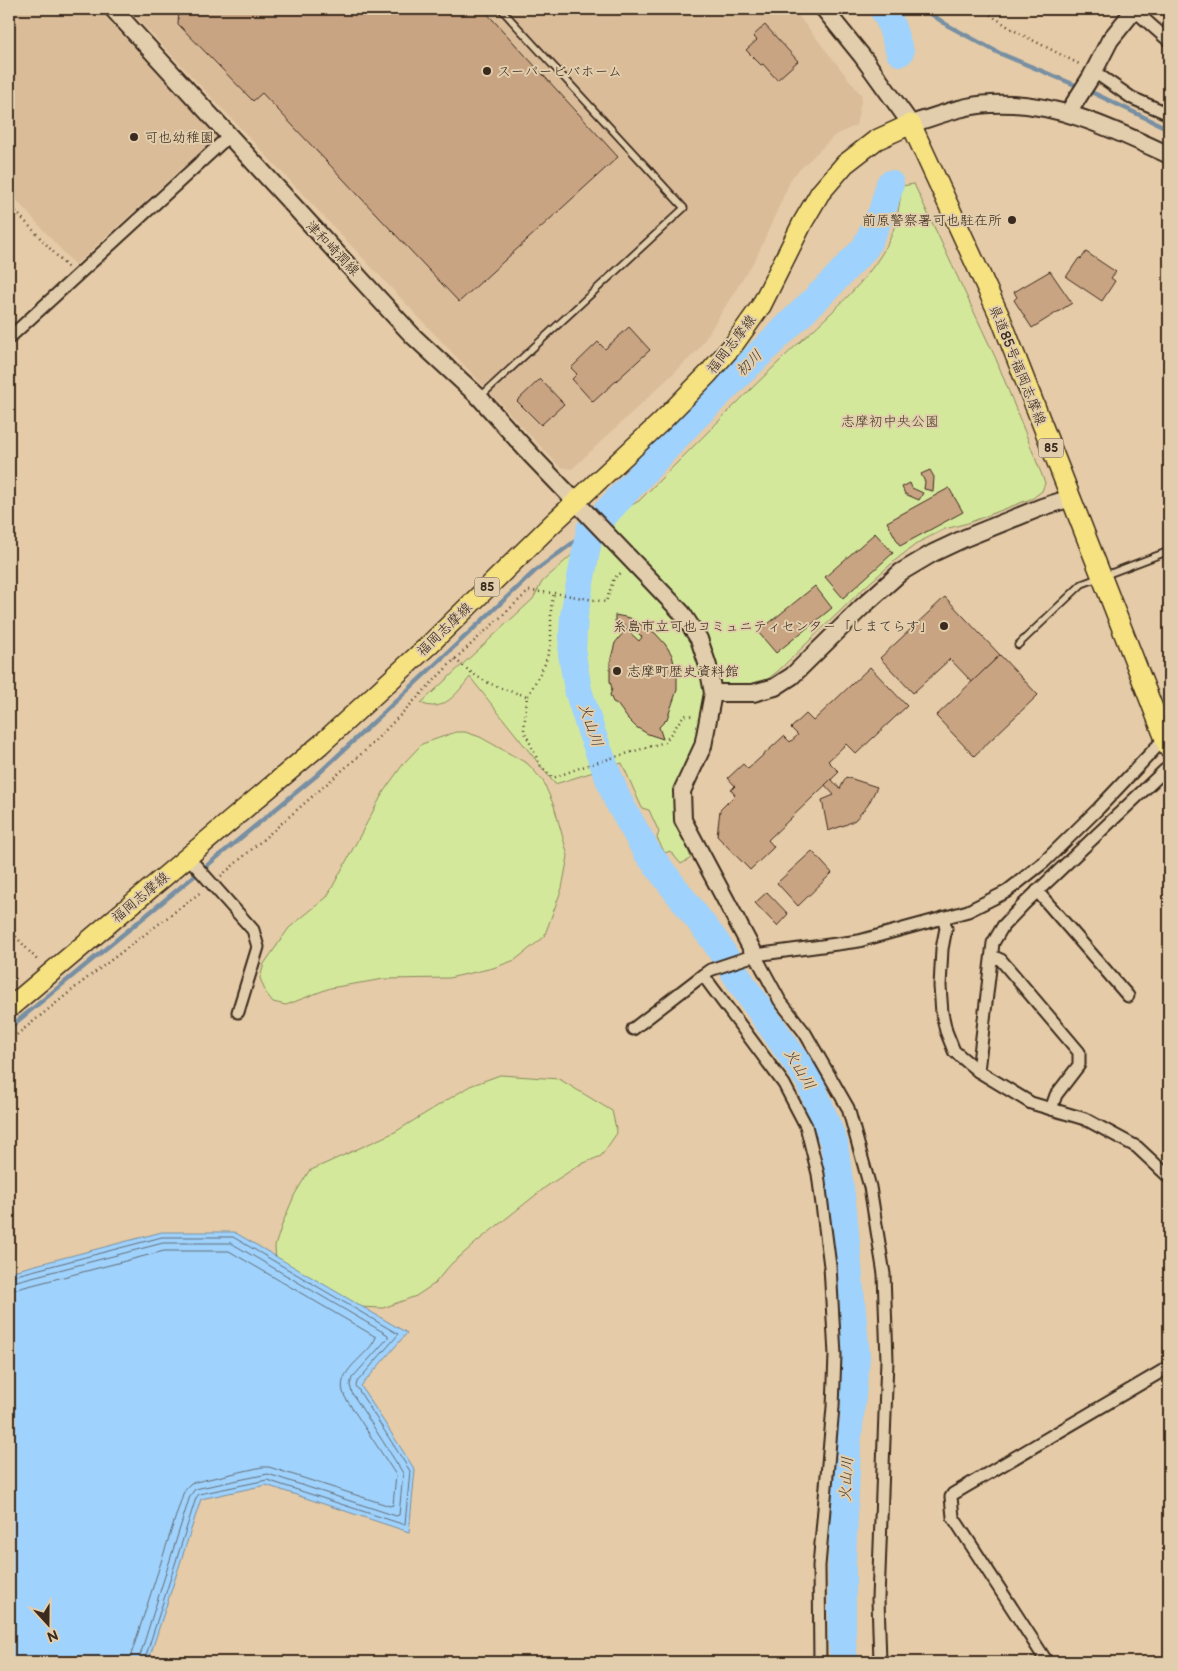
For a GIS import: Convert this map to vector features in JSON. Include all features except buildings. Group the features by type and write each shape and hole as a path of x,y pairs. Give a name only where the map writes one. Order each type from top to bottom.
{"main road":[{"name":"県道85号福岡志摩線","path":"911,124 1001,319 1101,577 1168,740"},
{"name":"福岡志摩線","path":"9,1008 191,860 320,746 431,643 708,374 734,344 761,306 803,222 820,193 845,164 876,140 911,124"}],"street":[{"name":"津和崎潤線","path":"113,9 414,336 480,398 530,454 682,613 699,639 708,666 713,693 702,746 682,791 683,820 751,957"},
{"path":"824,9 862,56 911,124 952,110 989,104 1026,105 1068,113 1169,155"},
{"path":"1068,113 1110,40 1135,9 1169,40"},
{"path":"1092,74 1132,98 1169,114"},
{"path":"9,338 230,135"},
{"path":"713,693 754,693 775,687 792,676 862,607 901,572 933,553 965,538 1042,507 1071,498"},
{"path":"633,1029 707,973 751,957 859,941 968,911 1006,892 1044,862 1168,740"},
{"path":"978,1071 993,943 1003,926 1165,770 1169,769"},
{"path":"191,860 253,930 258,947 238,1012"},
{"path":"1038,891 1128,996"},
{"path":"943,918 946,928 942,949 940,986 944,1022 954,1051 978,1071 1031,1103 1084,1120 1137,1147 1169,1177"},
{"path":"992,956 1001,960 1079,1052 1079,1065 1056,1095 1051,1109"},
{"path":"751,957 780,1001 805,1033 848,1108 870,1187 884,1274 887,1360 878,1599 880,1662"},
{"path":"707,973 784,1084 806,1126 818,1174 830,1266 835,1355 833,1407 819,1566 820,1662"},
{"path":"1047,1662 953,1517 951,1497 953,1494 1169,1368"}],"lane":[{"path":"480,398 684,208 501,9"},
{"path":"1018,645 1082,584 1169,551"}],"path":[{"path":"982,9 1013,30 1092,74"},
{"path":"9,204 75,277"},
{"path":"9,1041 209,882 368,748 455,659 529,591 554,593 606,602 614,578 635,563"},
{"path":"554,593 551,608 551,644 545,664 528,696 524,730 540,765 553,778 582,767 664,742 684,715 709,718"},
{"path":"455,659 473,675 498,688 528,696"},
{"path":"9,929 50,973"}],"shaded area":[{"path":"16,9 98,9 217,136 75,265 9,192 9,16"},
{"path":"128,9 793,9 862,96 856,125 834,136 792,177 757,256 698,350 572,469 560,467"}],"green space":[{"name":"志摩初中央公園","path":"914,184 996,359 1045,483 1042,491 1033,498 968,523 945,529 919,542 866,586 778,671 764,682 705,707 675,815 691,858 681,864 670,851 665,853 657,838 659,832 649,810 642,808 622,763 555,784 470,677 455,695 443,704 429,706 421,703 533,599 542,582 619,512 639,501 853,291 866,276 887,245 897,216 902,186"},
{"path":"456,732 465,732 480,737 528,764 543,781 554,806 568,856 562,888 544,937 515,960 493,968 449,978 384,979 330,988 286,1005 273,1002 266,993 260,978 264,964 289,928 327,897 384,791 404,763 422,744"},
{"path":"500,1075 559,1079 612,1111 617,1133 601,1156 579,1165 547,1186 451,1264 434,1284 416,1296 383,1308 358,1307 276,1263 275,1246 283,1222 295,1194 309,1171 395,1132 470,1086"}],"water":[{"path":"162,1232 234,1232 407,1333 361,1386 415,1470 409,1532 266,1485 201,1499 148,1662 9,1662 9,1272"}],"waterway":[{"name":"初川","path":"883,9 889,19 900,52"},
{"path":"924,9 947,25 999,53 1080,87"},
{"path":"1087,90 1169,129"},
{"name":"火山川","path":"844,1662 842,1640 842,1560 847,1446 856,1356 843,1210 834,1143 809,1080 746,990 715,941 647,852 617,799 591,731 578,690 572,654 574,615 590,530 691,421 830,285 865,248 882,212 890,184"},
{"path":"9,1028 316,776 535,571 590,530"}],"place":[{"name":"スーパービバホーム","path":"487,71"},
{"name":"可也幼稚園","path":"134,137"},
{"name":"前原警察署可也駐在所","path":"1012,220"},
{"name":"糸島市立可也コミュニティセンタ－「しまてらす」","path":"944,626"},
{"name":"志摩町歴史資料館","path":"617,671"}]}
